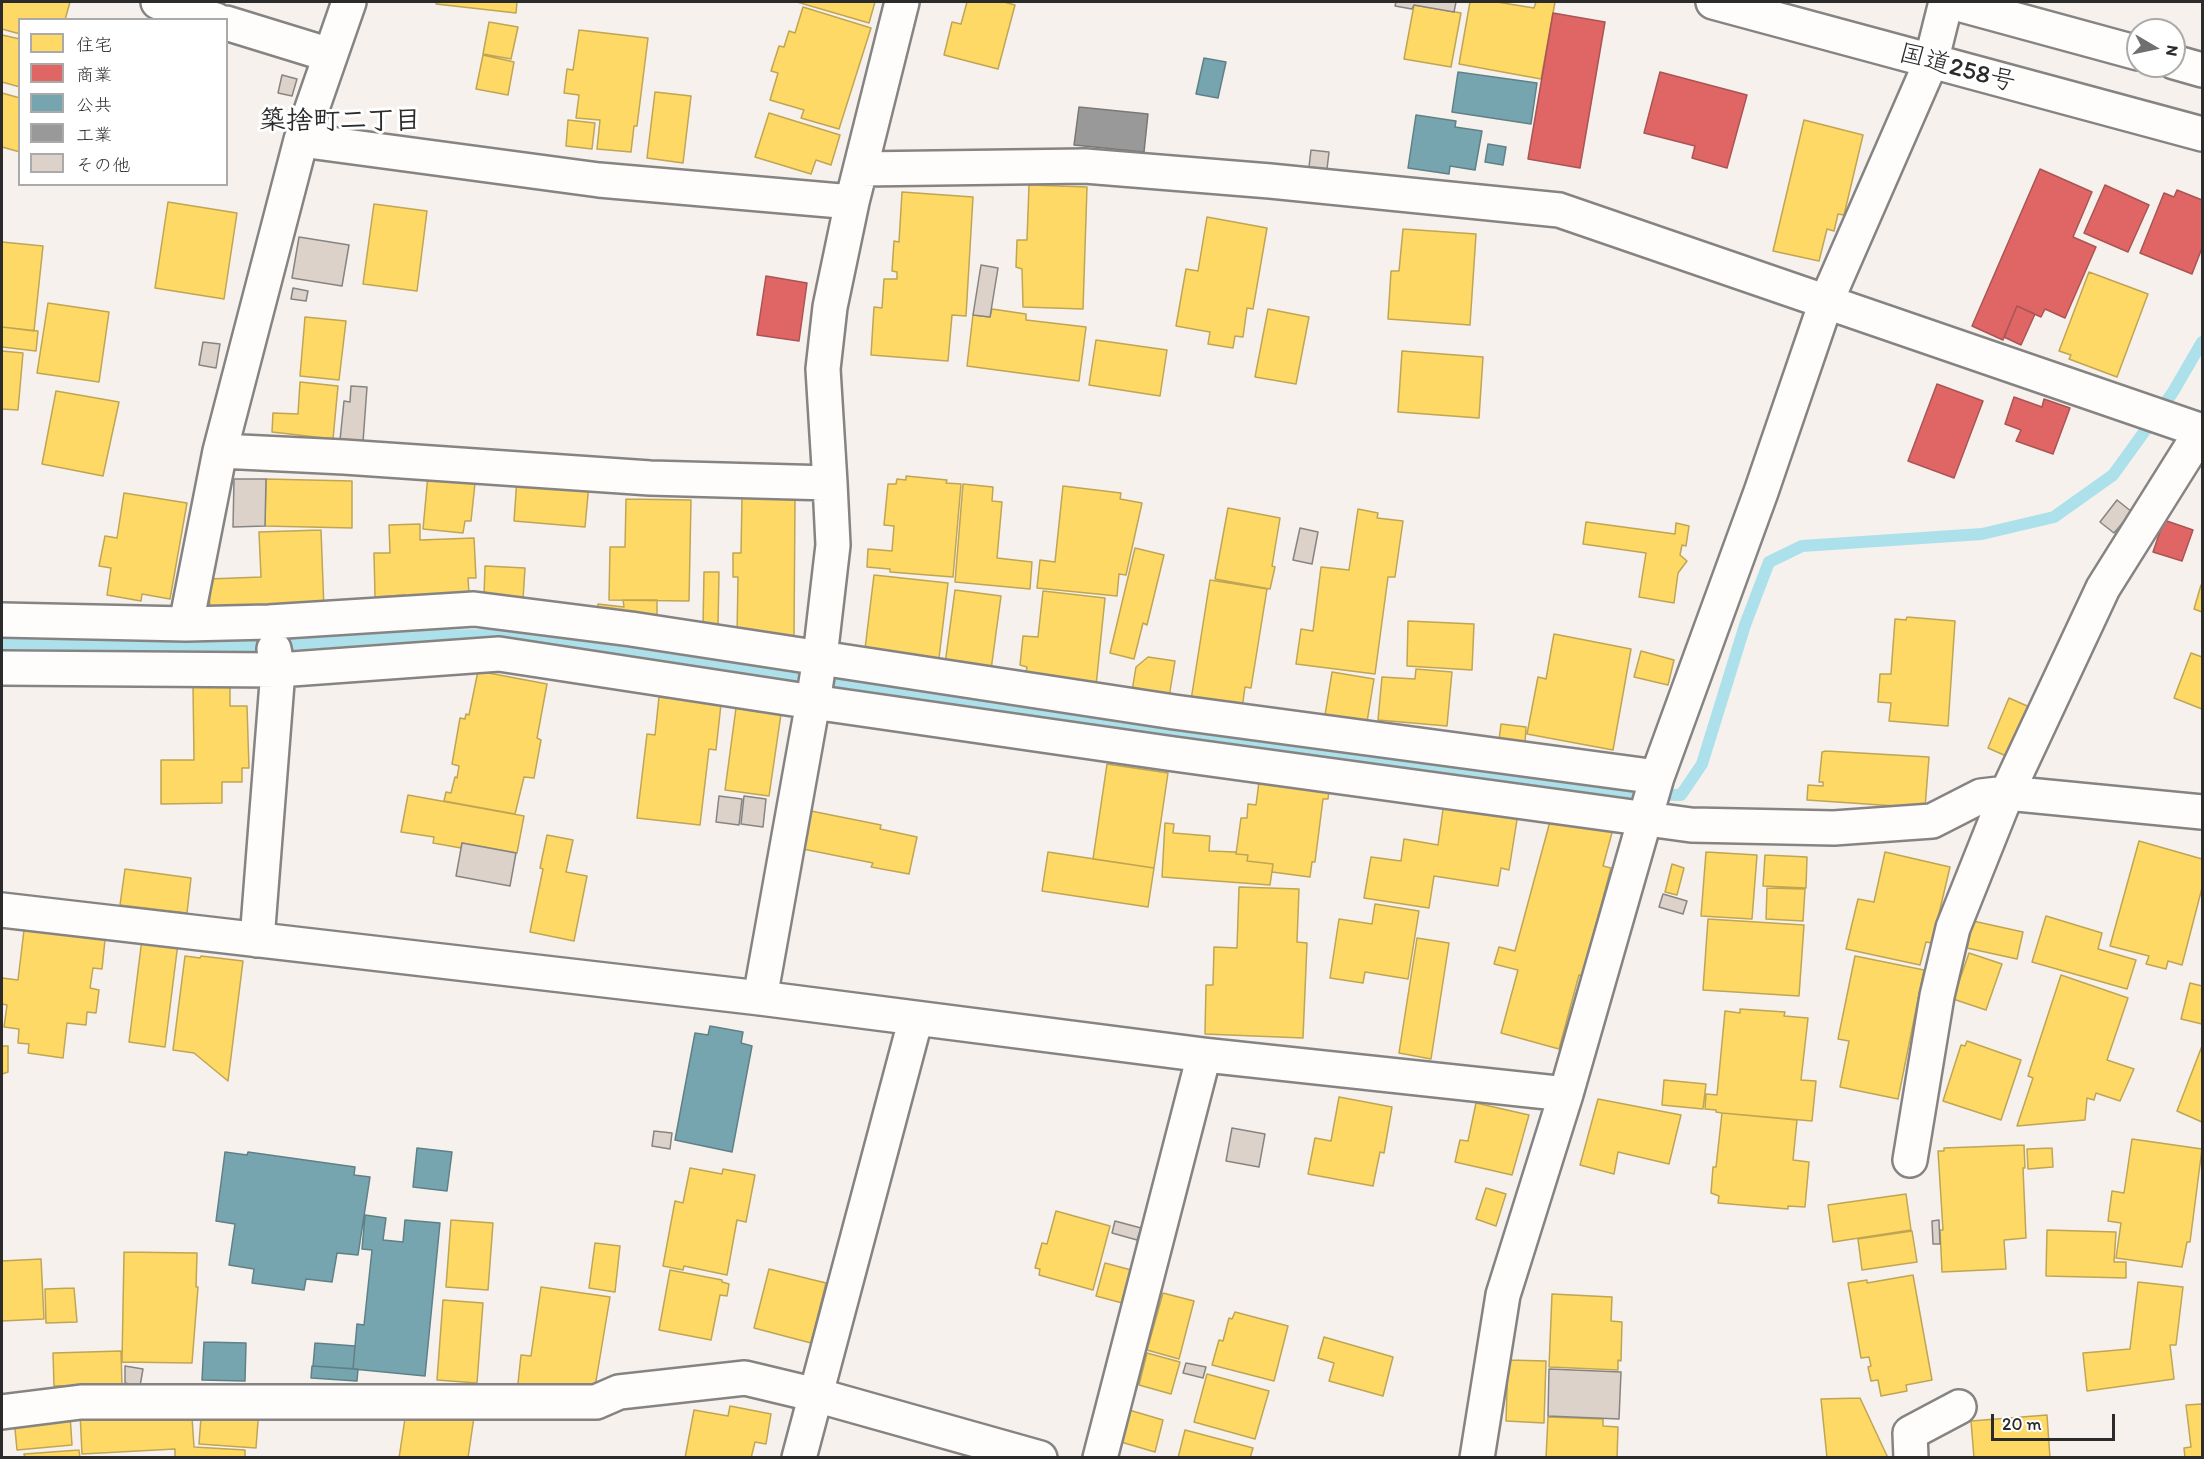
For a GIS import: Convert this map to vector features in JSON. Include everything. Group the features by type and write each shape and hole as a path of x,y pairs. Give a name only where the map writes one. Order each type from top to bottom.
{"main road":[{"path":"158,2 210,18"},
{"path":"186,624 220,451 301,140 350,2"},
{"path":"760,998 813,702 833,544 824,369 830,307 852,202 902,2"},
{"name":"国道258号","path":"1713,2 2202,134"},
{"path":"1477,1458 1503,1295 1566,1094 1657,777 1761,492 1826,302 1931,62 1946,2"},
{"path":"1951,2 2126,50"},
{"path":"228,24 330,55"},
{"path":"2186,65 2202,70"},
{"path":"301,140 599,180 852,202"},
{"path":"861,170 1085,166 1270,181 1559,210 2202,430 2103,588 2007,793 1953,928 1937,996 1910,1160"},
{"path":"220,451 650,478 831,483"},
{"path":"2,620 186,624 269,622 474,609 631,629 1174,712 1657,777"},
{"path":"258,940 278,670 269,622"},
{"path":"2,668 278,670 499,654 1167,753 1691,825 1834,828 1932,821 1981,796 2007,793 2202,812"},
{"path":"2,910 760,998 1204,1055 1566,1094"},
{"path":"799,1458 916,1018"},
{"path":"1100,1458 1204,1055"},
{"path":"2,1412 81,1402 596,1402 619,1392 745,1378 816,1395 1040,1458"},
{"path":"1911,1458 1910,1433 1959,1407"}],"building: 住宅":[{"path":"2,2 70,2 66,18 18,18 18,33 2,29"},
{"path":"437,2 517,2 516,13 436,4"},
{"path":"797,2 875,2 869,23"},
{"path":"967,2 1004,2 1015,5 998,69 944,55 952,22 961,24"},
{"path":"1470,2 1497,2 1534,8 1536,2 1555,2 1541,79 1459,64"},
{"path":"1414,5 1461,13 1451,67 1404,59"},
{"path":"803,7 871,28 839,129 801,118 804,110 770,100 778,73 771,71 779,46 784,47 789,31 795,33"},
{"path":"489,22 518,27 511,59 483,54"},
{"path":"579,30 648,38 637,126 634,126 631,152 597,149 600,120 576,118 579,95 564,93 567,69 573,70"},
{"path":"2,35 18,39 18,86 2,82"},
{"path":"483,55 514,62 508,95 476,89"},
{"path":"655,92 691,96 683,163 647,158"},
{"path":"2,93 18,97 18,151 2,147"},
{"path":"769,113 840,135 831,165 816,160 811,174 755,157"},
{"path":"568,120 595,123 592,149 566,146"},
{"path":"1804,120 1863,135 1844,215 1838,214 1834,231 1827,229 1819,261 1773,251"},
{"path":"1029,185 1087,187 1083,309 1023,307 1022,269 1016,267 1017,240 1027,240"},
{"path":"902,192 973,197 966,316 952,315 948,361 871,355 874,307 882,308 884,279 897,279 897,272 892,271 894,241 899,242"},
{"path":"168,202 237,213 224,299 155,288"},
{"path":"374,204 427,211 417,291 363,284"},
{"path":"1207,217 1267,228 1253,309 1247,308 1243,337 1235,336 1233,348 1208,344 1210,332 1176,326 1186,269 1198,271"},
{"path":"1403,229 1476,234 1470,325 1388,319 1391,271 1399,271"},
{"path":"2,242 43,246 34,331 2,327"},
{"path":"2089,272 2148,294 2117,377 2069,359 2071,355 2059,351"},
{"path":"48,303 109,312 99,382 37,373"},
{"path":"992,309 1026,314 1026,320 1086,327 1079,381 967,366 973,315 990,317"},
{"path":"1268,309 1309,317 1296,384 1255,377"},
{"path":"305,317 346,321 339,380 300,376"},
{"path":"2,327 38,331 36,351 2,347"},
{"path":"1096,340 1167,350 1160,396 1089,385"},
{"path":"2,351 23,353 18,410 2,409"},
{"path":"1402,351 1483,357 1479,418 1398,412"},
{"path":"300,382 338,386 333,439 272,432 273,413 298,414"},
{"path":"56,391 119,402 103,476 42,464"},
{"path":"428,475 467,479 466,482 475,483 471,521 465,521 463,533 423,529"},
{"path":"906,476 947,480 946,483 961,484 953,577 890,572 890,569 867,567 868,549 892,551 894,526 884,525 888,484 896,484 897,479 906,480"},
{"path":"517,478 589,484 585,527 514,521"},
{"path":"266,479 352,481 352,528 265,526"},
{"path":"963,484 993,487 992,501 1002,502 997,558 1032,562 1030,589 955,582"},
{"path":"1063,486 1121,493 1120,499 1142,503 1126,575 1119,574 1117,596 1037,588 1040,560 1055,562"},
{"path":"124,493 187,503 170,599 142,594 141,601 107,595 111,568 99,566 105,536 117,538"},
{"path":"742,498 795,499 794,637 737,636 738,577 733,577 733,553 741,553"},
{"path":"626,499 691,500 689,601 609,600 610,547 625,547"},
{"path":"1228,508 1280,518 1272,566 1275,567 1270,589 1215,579"},
{"path":"1358,509 1378,513 1377,518 1403,521 1395,577 1388,577 1375,674 1296,664 1301,629 1313,631 1321,567 1349,570"},
{"path":"1586,522 1675,534 1676,523 1689,526 1686,546 1682,545 1680,555 1687,561 1678,573 1674,603 1639,597 1646,553 1583,544"},
{"path":"420,524 420,540 474,538 476,578 468,578 469,594 405,599 405,595 375,597 374,553 390,553 389,525"},
{"path":"321,530 324,610 210,614 209,579 261,577 259,532"},
{"path":"1135,548 1164,555 1147,625 1143,623 1134,659 1110,653"},
{"path":"485,566 525,568 523,599 484,596"},
{"path":"704,572 719,572 718,626 703,626"},
{"path":"874,575 948,583 939,658 865,649"},
{"path":"1210,580 1267,589 1251,688 1245,687 1242,709 1191,700"},
{"path":"2202,585 2202,612 2194,609"},
{"path":"955,590 1001,596 991,670 945,664"},
{"path":"1043,591 1105,598 1096,686 1025,678 1027,667 1020,665 1023,636 1038,637"},
{"path":"623,600 657,600 657,618 597,616 598,604 624,607"},
{"path":"1907,617 1955,621 1948,726 1889,721 1891,703 1878,702 1880,674 1891,674 1895,619 1906,620"},
{"path":"1408,621 1474,624 1472,670 1407,666"},
{"path":"1554,634 1631,649 1613,750 1527,734 1538,677 1546,679"},
{"path":"1641,651 1674,660 1668,685 1634,677"},
{"path":"2191,653 2202,657 2202,709 2174,698"},
{"path":"1148,657 1175,661 1169,697 1132,691 1136,667"},
{"path":"1416,669 1452,672 1447,726 1378,720 1382,677 1415,679"},
{"path":"478,671 547,684 537,738 541,740 534,778 524,777 515,814 444,801 446,792 451,793 455,777 457,778 459,766 452,764 460,718 465,719 466,714 469,715"},
{"path":"1332,672 1374,679 1367,722 1325,715"},
{"path":"193,686 230,686 230,706 247,706 249,768 242,768 242,782 222,782 222,803 161,804 161,760 194,760"},
{"path":"659,697 721,704 716,750 709,749 700,825 637,818 647,734 655,735"},
{"path":"2009,698 2034,709 2013,759 1988,748"},
{"path":"736,708 781,714 769,796 725,790"},
{"path":"1501,724 1526,727 1525,743 1499,740"},
{"path":"1822,752 1929,757 1925,808 1807,800 1808,785 1823,786 1823,782 1819,782"},
{"path":"1107,764 1168,773 1154,868 1093,859"},
{"path":"1260,774 1330,781 1328,799 1323,799 1315,862 1312,862 1310,877 1272,872 1273,864 1247,861 1248,855 1236,854 1241,818 1247,818 1248,804 1256,805"},
{"path":"408,795 524,816 517,853 462,843 461,848 433,843 434,837 401,832"},
{"path":"1445,795 1519,807 1509,870 1501,868 1498,886 1434,876 1429,908 1364,898 1371,857 1401,861 1404,839 1438,845"},
{"path":"811,811 881,825 880,829 917,837 909,874 871,867 873,863 803,849"},
{"path":"1552,814 1613,829 1603,866 1611,868 1582,976 1579,975 1559,1049 1501,1033 1518,970 1494,964 1499,947 1515,951"},
{"path":"1165,823 1174,824 1173,833 1210,836 1209,851 1236,852 1236,854 1248,855 1247,861 1273,864 1270,885 1162,877"},
{"path":"547,835 573,840 566,872 587,876 574,941 530,932 543,869 540,868"},
{"path":"2139,841 2202,859 2202,888 2182,965 2168,961 2166,969 2146,964 2149,956 2110,946"},
{"path":"1048,852 1154,868 1148,907 1042,891"},
{"path":"1706,852 1757,855 1752,919 1701,916"},
{"path":"1885,852 1950,867 1932,943 1926,942 1920,965 1846,949 1858,899 1874,902"},
{"path":"1765,855 1807,857 1806,888 1763,886"},
{"path":"1672,864 1684,868 1677,895 1665,892"},
{"path":"125,869 191,878 187,913 120,905"},
{"path":"1239,887 1299,889 1297,942 1307,943 1303,1038 1205,1034 1206,985 1213,985 1214,947 1237,948"},
{"path":"1767,888 1805,889 1803,921 1766,919"},
{"path":"1375,904 1419,911 1408,979 1365,972 1363,983 1330,978 1339,919 1372,924"},
{"path":"2046,916 2102,933 2098,949 2136,960 2127,989 2032,962"},
{"path":"1708,919 1804,925 1799,996 1703,990"},
{"path":"1973,921 2023,932 2017,959 1967,948"},
{"path":"24,930 105,940 102,969 93,968 90,988 99,990 96,1013 87,1012 86,1025 67,1023 63,1058 28,1053 29,1044 18,1043 19,1029 4,1027 7,1005 2,1004 2,978 18,980"},
{"path":"1417,938 1449,943 1431,1059 1399,1053"},
{"path":"142,939 178,943 165,1047 129,1042"},
{"path":"1969,953 2002,964 1986,1010 1953,999"},
{"path":"185,956 243,961 228,1081 194,1053 173,1050"},
{"path":"1855,956 1924,970 1898,1099 1840,1087 1849,1041 1838,1039"},
{"path":"2061,975 2128,998 2107,1060 2134,1069 2120,1101 2096,1093 2094,1100 2087,1098 2085,1120 2017,1126 2033,1078 2028,1076"},
{"path":"2190,983 2202,986 2202,1024 2181,1019"},
{"path":"1740,1009 1785,1012 1784,1016 1808,1018 1801,1080 1816,1081 1812,1121 1722,1113 1705,1109 1706,1094 1717,1095 1725,1011 1740,1013"},
{"path":"1967,1041 2021,1060 2001,1120 1943,1101 1961,1045 1965,1046"},
{"path":"2,1046 8,1046 8,1072 2,1074"},
{"path":"2202,1046 2202,1122 2177,1111"},
{"path":"1664,1080 1706,1084 1703,1109 1662,1105"},
{"path":"1339,1097 1392,1107 1384,1153 1380,1152 1373,1186 1308,1174 1315,1138 1331,1141"},
{"path":"1598,1099 1681,1115 1669,1164 1618,1152 1614,1174 1580,1165"},
{"path":"1476,1103 1529,1115 1512,1175 1455,1162 1460,1140 1468,1141"},
{"path":"1722,1113 1797,1120 1793,1160 1809,1162 1805,1207 1788,1206 1788,1209 1718,1203 1719,1196 1711,1193"},
{"path":"2132,1139 2202,1149 2190,1242 2187,1242 2182,1267 2116,1258 2121,1223 2108,1221 2112,1191 2124,1193"},
{"path":"2024,1145 2026,1238 2004,1240 2006,1269 1942,1272 1940,1230 1943,1230 1938,1151 1944,1151 1944,1148"},
{"path":"2052,1148 2053,1167 2028,1169 2027,1149"},
{"path":"690,1168 722,1174 723,1169 755,1175 746,1222 737,1220 727,1275 684,1266 683,1270 663,1266 675,1201 683,1203"},
{"path":"1486,1188 1506,1194 1496,1226 1476,1219"},
{"path":"1906,1194 1911,1230 1833,1242 1828,1205"},
{"path":"1056,1211 1110,1226 1093,1290 1039,1275 1040,1269 1035,1268 1042,1243 1047,1244"},
{"path":"451,1220 493,1223 488,1290 446,1287"},
{"path":"2047,1230 2116,1232 2114,1262 2126,1262 2126,1278 2046,1276"},
{"path":"1912,1231 1917,1262 1862,1270 1858,1239"},
{"path":"595,1243 620,1246 615,1292 589,1288"},
{"path":"124,1252 197,1253 196,1287 198,1287 192,1363 122,1362"},
{"path":"41,1259 44,1319 2,1321 2,1261"},
{"path":"1105,1263 1135,1271 1126,1304 1096,1296"},
{"path":"769,1269 826,1283 811,1343 754,1328"},
{"path":"670,1270 722,1280 729,1284 727,1296 720,1295 711,1340 659,1330"},
{"path":"1913,1275 1932,1380 1906,1385 1907,1391 1881,1396 1878,1380 1871,1381 1868,1367 1871,1366 1869,1357 1861,1358 1848,1283 1867,1280 1867,1283"},
{"path":"2138,1282 2183,1287 2176,1345 2170,1345 2174,1379 2087,1391 2083,1353 2130,1349"},
{"path":"541,1287 610,1297 595,1387 517,1393 521,1355 531,1356"},
{"path":"74,1288 77,1322 46,1323 45,1289"},
{"path":"1163,1293 1194,1301 1179,1359 1147,1350"},
{"path":"1552,1294 1612,1297 1611,1321 1622,1322 1621,1361 1618,1360 1618,1370 1549,1367"},
{"path":"443,1300 483,1303 477,1383 437,1380"},
{"path":"1235,1312 1288,1326 1274,1381 1212,1365 1219,1340 1223,1341 1229,1318 1232,1319"},
{"path":"1324,1337 1393,1357 1383,1396 1329,1381 1334,1363 1318,1358"},
{"path":"121,1351 122,1385 54,1386 53,1353"},
{"path":"1147,1353 1180,1362 1171,1394 1139,1385"},
{"path":"1508,1360 1546,1361 1544,1423 1506,1421"},
{"path":"1207,1374 1269,1391 1255,1439 1194,1422"},
{"path":"1860,1398 1888,1458 1827,1458 1821,1399"},
{"path":"191,1402 194,1447 245,1450 245,1458 175,1458 175,1449 82,1454 80,1413"},
{"path":"202,1404 259,1408 256,1448 199,1444"},
{"path":"2202,1404 2202,1458 2185,1458 2184,1448 2191,1447 2186,1405"},
{"path":"730,1406 771,1414 766,1444 755,1442 751,1458 685,1458 694,1410 728,1416"},
{"path":"1129,1410 1163,1420 1155,1452 1121,1442"},
{"path":"406,1412 474,1417 468,1458 399,1458"},
{"path":"70,1415 72,1445 17,1450 14,1419"},
{"path":"2047,1415 2050,1458 1974,1458 1971,1421"},
{"path":"1548,1417 1603,1419 1603,1426 1618,1427 1617,1458 1546,1458"},
{"path":"1185,1430 1253,1448 1250,1458 1178,1458"},
{"path":"79,1450 80,1458 25,1458 24,1454"}],"building: 商業":[{"path":"1553,13 1605,22 1580,168 1528,159"},
{"path":"1660,72 1747,95 1727,168 1692,158 1695,146 1644,133"},
{"path":"2040,169 2092,192 2073,237 2096,247 2065,318 2045,309 2041,317 2017,306 2003,340 1972,326"},
{"path":"2105,185 2149,205 2128,252 2084,233"},
{"path":"2177,190 2202,200 2202,248 2192,274 2140,253 2164,193 2174,197"},
{"path":"766,276 807,283 799,341 757,335"},
{"path":"2017,306 2035,314 2021,345 2004,337"},
{"path":"1937,384 1983,401 1954,478 1908,461"},
{"path":"2014,397 2042,407 2044,399 2070,408 2053,454 2016,441 2021,430 2005,424"},
{"path":"2164,520 2193,530 2182,561 2153,552"}],"building: 公共":[{"path":"1204,58 1226,62 1218,98 1196,94"},
{"path":"1458,72 1537,83 1531,124 1452,112"},
{"path":"1416,115 1456,121 1455,127 1482,131 1475,170 1450,166 1449,174 1408,168"},
{"path":"1488,144 1506,147 1503,165 1485,162"},
{"path":"710,1026 743,1032 741,1043 752,1046 732,1152 675,1140 695,1033 708,1035"},
{"path":"417,1148 452,1152 447,1191 413,1187"},
{"path":"225,1152 247,1155 248,1152 355,1167 354,1175 370,1177 358,1255 337,1253 332,1282 306,1279 304,1290 252,1283 254,1269 229,1265 235,1224 216,1221"},
{"path":"365,1215 386,1218 383,1240 403,1242 405,1220 440,1223 425,1376 353,1369 357,1324 364,1325 372,1250 362,1249"},
{"path":"204,1342 246,1343 245,1381 202,1380"},
{"path":"315,1343 355,1346 353,1369 313,1366"},
{"path":"312,1366 358,1369 357,1381 311,1378"}],"building: 工業":[{"path":"1079,107 1148,114 1144,152 1074,145"}],"building: その他":[{"path":"1396,2 1456,2 1454,12 1414,5 1412,9 1395,6"},
{"path":"282,75 297,79 292,96 278,93"},
{"path":"1311,150 1329,152 1327,169 1309,167"},
{"path":"299,237 349,245 342,286 292,278"},
{"path":"981,265 998,268 990,317 973,315"},
{"path":"293,288 308,291 306,301 291,299"},
{"path":"203,342 220,344 216,368 199,365"},
{"path":"351,386 367,387 363,442 340,440 344,401 350,402"},
{"path":"234,479 266,479 265,526 233,527"},
{"path":"2117,500 2132,512 2114,533 2100,522"},
{"path":"1300,528 1318,532 1312,564 1293,560"},
{"path":"719,796 742,799 739,825 716,822"},
{"path":"744,796 766,799 763,827 741,824"},
{"path":"462,843 516,853 510,886 456,876"},
{"path":"1663,894 1687,901 1683,914 1659,907"},
{"path":"1232,1128 1265,1134 1259,1167 1226,1161"},
{"path":"654,1131 672,1133 670,1149 652,1146"},
{"path":"1939,1220 1940,1244 1933,1244 1932,1221"},
{"path":"1115,1221 1141,1228 1137,1240 1112,1233"},
{"path":"1186,1363 1206,1367 1203,1378 1183,1373"},
{"path":"125,1366 143,1369 140,1386 125,1383"},
{"path":"1549,1369 1621,1372 1619,1419 1548,1416"}],"waterway":[{"path":"2,643 243,647 415,636 497,635 639,651 1137,728 1621,794 1681,795 1702,764 1745,625 1769,562 1802,546 1982,534 2054,517 2113,475 2173,392 2202,342"}],"district":[{"name":"築捨町二丁目","path":"340,122"}]}
